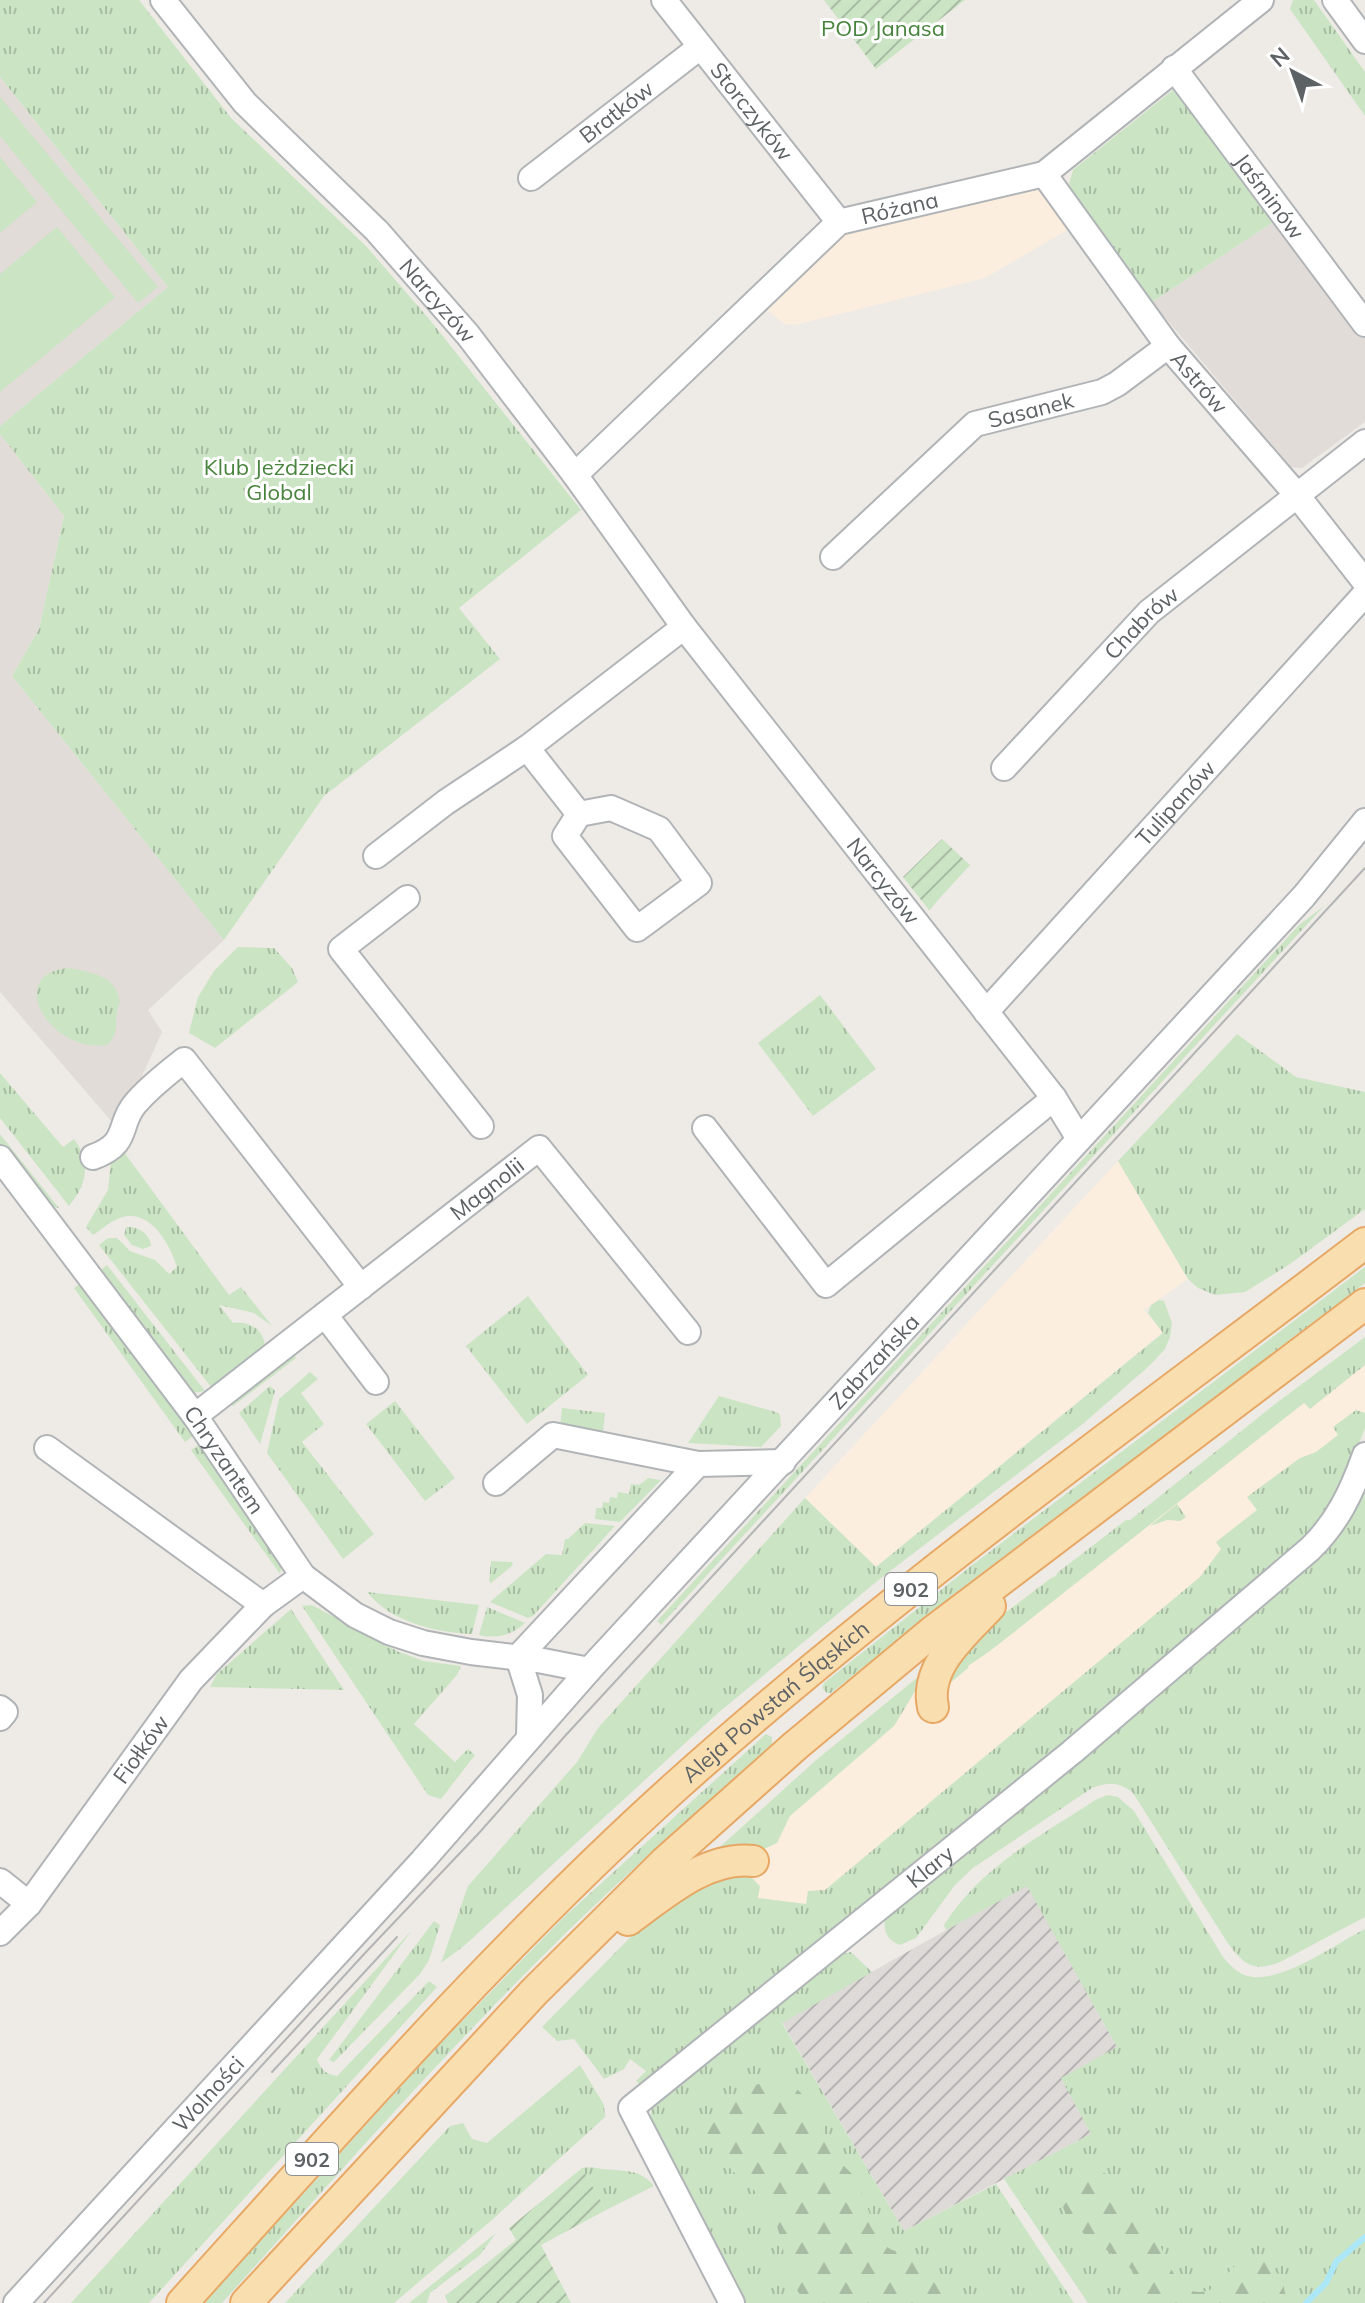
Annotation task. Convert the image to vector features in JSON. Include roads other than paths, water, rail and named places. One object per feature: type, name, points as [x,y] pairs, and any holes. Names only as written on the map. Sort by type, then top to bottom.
[{"type":"main road","name":"Aleja Powstań Śląskich","points":[[182,2303],[444,2016],[513,1944],[673,1789],[856,1633],[1365,1243]]},
{"type":"main road","name":"902","points":[[246,2303],[534,1992],[665,1862],[795,1746],[932,1632],[1365,1304]]},
{"type":"main road","points":[[933,1707],[932,1686],[940,1665],[1039,1550]]},
{"type":"main road","points":[[534,1992],[666,1892],[717,1863],[753,1861]]},
{"type":"street","name":"Narcyzów","points":[[163,0],[245,103],[377,231],[460,318],[684,627],[1054,1098],[1079,1139]]},
{"type":"street","name":"Storczyków","points":[[664,0],[839,222]]},
{"type":"street","name":"Różana","points":[[575,475],[839,222],[1044,174],[1261,0]]},
{"type":"street","points":[[1335,0],[1365,41]]},
{"type":"street","name":"Bratków","points":[[531,178],[700,47]]},
{"type":"street","name":"Jaśminów","points":[[1174,68],[1365,324]]},
{"type":"street","name":"Astrów","points":[[1044,174],[1168,346],[1296,494],[1365,582]]},
{"type":"street","name":"Sasanek","points":[[833,557],[975,424],[1102,392],[1168,346]]},
{"type":"street","points":[[1296,494],[1365,442]]},
{"type":"street","name":"Chabrów","points":[[1004,768],[1149,612],[1296,494]]},
{"type":"street","name":"Tulipanów","points":[[986,1012],[1365,594]]},
{"type":"street","points":[[376,856],[446,802],[527,748],[684,627]]},
{"type":"street","points":[[527,748],[579,814]]},
{"type":"street","points":[[611,808],[659,829],[699,883],[637,929],[565,836],[579,814],[611,808]]},
{"type":"street","name":"Zabrzańska","points":[[401,1883],[589,1670],[1304,896],[1360,829]]},
{"type":"street","points":[[407,898],[341,949],[481,1126]]},
{"type":"street","points":[[93,1157],[108,1151],[123,1133],[133,1106],[184,1060],[361,1287]]},
{"type":"street","points":[[705,1128],[826,1285],[1054,1098]]},
{"type":"street","name":"Magnolii","points":[[195,1416],[539,1148],[688,1332]]},
{"type":"street","name":"Chryzantem","points":[[0,1158],[195,1416],[303,1576],[355,1615],[389,1632],[423,1643],[589,1670]]},
{"type":"street","points":[[325,1315],[376,1382]]},
{"type":"street","points":[[496,1483],[553,1435],[698,1464],[783,1462]]},
{"type":"street","points":[[47,1448],[263,1605]]},
{"type":"street","name":"Klary","points":[[732,2303],[631,2108],[1072,1752],[1310,1549],[1323,1537],[1346,1503],[1365,1455]]},
{"type":"street","points":[[529,1736],[530,1695],[518,1657],[698,1464]]},
{"type":"street","name":"Fiołków","points":[[0,1933],[29,1904],[191,1680],[263,1605],[303,1576]]},
{"type":"street","points":[[0,1708],[5,1712],[0,1718]]},
{"type":"street","points":[[0,1881],[29,1904]]},
{"type":"street","name":"Wolności","points":[[16,2303],[401,1883]]},
{"type":"waterway","points":[[1306,2303],[1326,2283],[1336,2262],[1365,2237]]},
{"type":"tram line","points":[[44,2303],[1365,868]]},
{"type":"tram line","points":[[272,2072],[397,1937]]},
{"type":"park label","name":"POD Janasa","points":[[883,28]]},
{"type":"park label","name":"Klub Jeżdziecki Global","points":[[279,480]]}]
